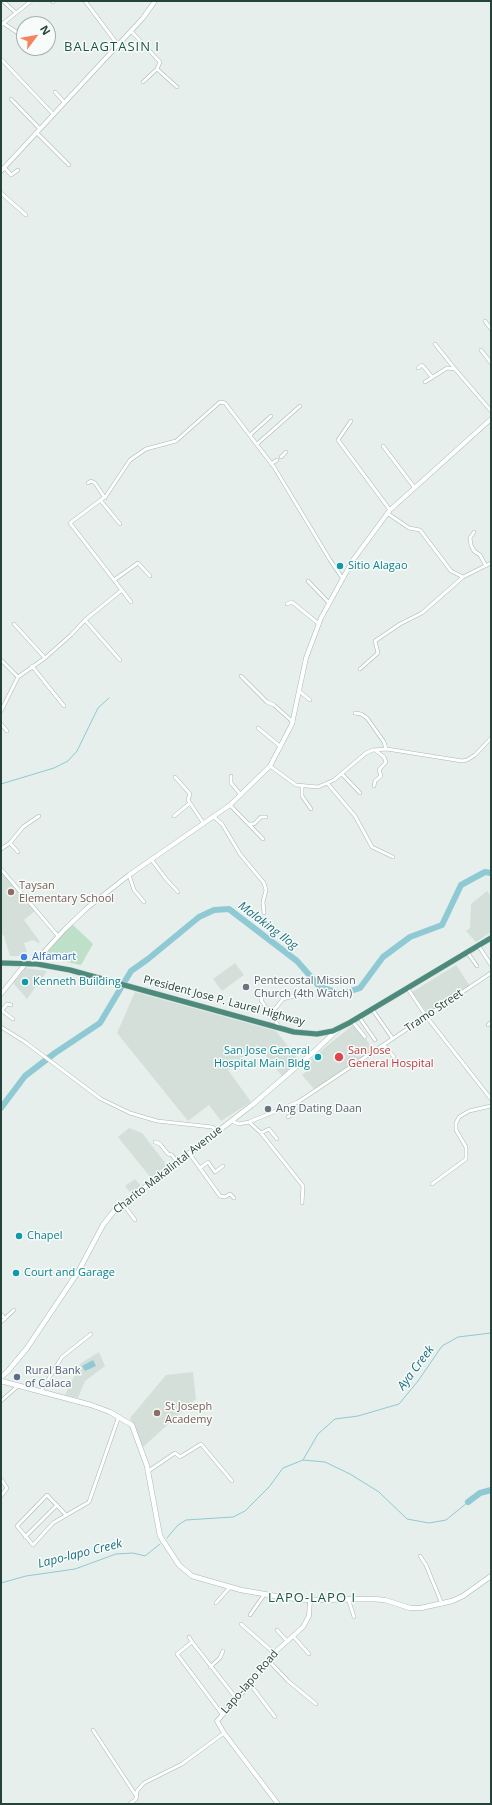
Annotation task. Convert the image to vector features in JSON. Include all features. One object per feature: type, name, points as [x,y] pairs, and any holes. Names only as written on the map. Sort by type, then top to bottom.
[{"type":"highway","name":"President Jose P. Laurel Highway","points":[[1,963],[26,963],[70,970],[280,1028],[302,1033],[317,1034],[338,1028],[352,1021],[408,989],[491,938]]},
{"type":"main road","name":"Charito Makalintal Avenue","points":[[1,1380],[28,1348],[78,1272],[103,1225],[110,1216],[123,1204],[278,1084],[338,1028]]},
{"type":"main road","points":[[1,1380],[18,1386],[91,1405],[119,1416],[134,1428],[147,1472],[160,1536],[183,1570],[188,1574],[264,1595],[310,1600],[348,1598],[385,1600],[410,1608],[442,1604],[462,1596],[491,1576]]},
{"type":"street","points":[[3,1],[16,13]]},
{"type":"street","points":[[16,32],[2,24],[31,1]]},
{"type":"street","points":[[85,1],[118,45]]},
{"type":"street","points":[[18,170],[10,174],[2,169],[149,12],[155,1]]},
{"type":"street","points":[[131,31],[160,62],[157,69],[143,82]]},
{"type":"street","points":[[1,59],[32,94],[53,114]]},
{"type":"street","points":[[157,69],[177,87]]},
{"type":"street","points":[[55,92],[64,102]]},
{"type":"street","points":[[11,99],[39,128]]},
{"type":"street","points":[[36,132],[69,165]]},
{"type":"street","points":[[1,193],[26,215]]},
{"type":"street","points":[[485,321],[491,329]]},
{"type":"street","points":[[435,344],[491,411]]},
{"type":"street","points":[[481,350],[491,362]]},
{"type":"street","points":[[418,368],[422,365],[432,377]]},
{"type":"street","points":[[425,382],[447,368],[455,369]]},
{"type":"street","points":[[131,602],[70,524],[105,498],[130,460],[146,449],[176,441],[220,402],[225,403],[271,464],[343,579]]},
{"type":"street","points":[[257,444],[300,406]]},
{"type":"street","points":[[250,435],[271,416]]},
{"type":"street","points":[[33,964],[58,936],[87,908],[151,859],[230,805],[270,766],[293,722],[306,658],[319,624],[353,560],[388,511],[491,419]]},
{"type":"street","points":[[351,421],[338,440],[388,511],[409,528],[420,530],[451,571],[463,577]]},
{"type":"street","points":[[383,446],[414,487]]},
{"type":"street","points":[[281,457],[286,452]]},
{"type":"street","points":[[271,464],[277,460]]},
{"type":"street","points":[[88,483],[92,481],[95,483],[105,498]]},
{"type":"street","points":[[101,501],[120,524]]},
{"type":"street","points":[[474,532],[469,541],[470,545],[474,551],[480,555],[486,566]]},
{"type":"street","points":[[114,580],[138,563],[150,576]]},
{"type":"street","points":[[360,669],[378,653],[376,642],[400,624],[422,613],[463,577],[476,569],[491,563]]},
{"type":"street","points":[[308,581],[329,603]]},
{"type":"street","points":[[1,711],[18,677],[45,658],[71,635],[85,620],[122,590]]},
{"type":"street","points":[[287,604],[292,602],[319,624]]},
{"type":"street","points":[[85,620],[120,660]]},
{"type":"street","points":[[14,624],[45,658]]},
{"type":"street","points":[[1,660],[18,677]]},
{"type":"street","points":[[32,666],[64,706]]},
{"type":"street","points":[[241,676],[267,702],[274,705],[293,722]]},
{"type":"street","points":[[300,691],[310,700]]},
{"type":"street","points":[[355,713],[362,714],[367,718],[384,742],[386,749]]},
{"type":"street","points":[[1,724],[7,731]]},
{"type":"street","points":[[258,728],[281,746]]},
{"type":"street","points":[[270,766],[291,782],[302,786],[318,786],[328,784],[366,754],[375,750],[386,749],[462,761],[475,755],[491,738]]},
{"type":"street","points":[[374,786],[375,781],[381,776],[379,770],[386,762],[384,757],[375,750]]},
{"type":"street","points":[[342,774],[360,793]]},
{"type":"street","points":[[231,776],[231,783],[241,795]]},
{"type":"street","points":[[175,777],[190,794],[188,799],[204,824]]},
{"type":"street","points":[[328,784],[355,816],[372,847],[393,857]]},
{"type":"street","points":[[302,786],[302,796],[311,809]]},
{"type":"street","points":[[174,816],[190,803]]},
{"type":"street","points":[[230,805],[263,839]]},
{"type":"street","points":[[1,849],[10,842],[23,827],[39,816]]},
{"type":"street","points":[[214,817],[222,824],[240,854],[266,887],[263,902],[264,913]]},
{"type":"street","points":[[249,824],[254,824],[261,817],[266,818]]},
{"type":"street","points":[[20,823],[23,827]]},
{"type":"street","points":[[10,842],[18,852]]},
{"type":"street","points":[[151,859],[166,880],[178,892]]},
{"type":"street","points":[[1,869],[42,915],[58,936]]},
{"type":"street","points":[[129,875],[134,890],[144,902]]},
{"type":"street","points":[[478,945],[491,965]]},
{"type":"street","points":[[467,952],[477,966]]},
{"type":"street","points":[[1,994],[26,963]]},
{"type":"street","name":"Tramo Street","points":[[231,1121],[239,1124],[248,1122],[290,1106],[491,974]]},
{"type":"street","points":[[408,989],[426,1016],[491,1099]]},
{"type":"street","points":[[263,994],[261,1000],[280,1028]]},
{"type":"street","points":[[270,1015],[283,999],[297,995]]},
{"type":"street","points":[[11,1005],[7,1004],[1,1010],[13,1019]]},
{"type":"street","points":[[372,1009],[393,1039]]},
{"type":"street","points":[[359,1017],[375,1040]]},
{"type":"street","points":[[352,1021],[364,1037]]},
{"type":"street","points":[[1,1027],[102,1099],[130,1113],[157,1120],[212,1127],[218,1131]]},
{"type":"street","points":[[384,1045],[394,1058]]},
{"type":"street","points":[[288,1117],[293,1114],[290,1106]]},
{"type":"street","points":[[432,1184],[466,1159],[466,1147],[456,1130],[459,1117],[468,1111],[491,1106]]},
{"type":"street","points":[[248,1122],[261,1133],[303,1186],[302,1203]]},
{"type":"street","points":[[261,1133],[269,1129],[277,1139]]},
{"type":"street","points":[[155,1142],[160,1144],[177,1162]]},
{"type":"street","points":[[189,1153],[220,1196],[223,1197],[230,1194],[234,1198]]},
{"type":"street","points":[[200,1168],[208,1162],[215,1172],[223,1166]]},
{"type":"street","points":[[123,1204],[135,1220]]},
{"type":"street","points":[[1,1322],[14,1310]]},
{"type":"street","points":[[1,1314],[5,1319]]},
{"type":"street","points":[[41,1391],[62,1357],[91,1334]]},
{"type":"street","points":[[1,1401],[18,1386]]},
{"type":"street","points":[[66,1515],[49,1496],[46,1496],[17,1526],[32,1545],[35,1544],[46,1529],[66,1515],[89,1502],[119,1416]]},
{"type":"street","points":[[147,1472],[175,1453],[180,1457],[201,1444],[232,1481]]},
{"type":"street","points":[[1,1479],[7,1488],[1,1496]]},
{"type":"street","points":[[25,1537],[57,1505]]},
{"type":"street","points":[[420,1556],[426,1565],[442,1604]]},
{"type":"street","points":[[216,1604],[231,1587]]},
{"type":"street","points":[[250,1615],[264,1595]]},
{"type":"street","points":[[348,1598],[354,1617]]},
{"type":"street","name":"Lapo-lapo Road","points":[[278,1804],[224,1733],[217,1721],[250,1684],[274,1653],[308,1620],[310,1600]]},
{"type":"street","points":[[241,1624],[274,1653]]},
{"type":"street","points":[[277,1630],[287,1641]]},
{"type":"street","points":[[293,1636],[309,1654]]},
{"type":"street","points":[[189,1637],[210,1667],[236,1698]]},
{"type":"street","points":[[192,1642],[179,1652],[177,1656],[222,1714]]},
{"type":"street","points":[[210,1667],[220,1658],[223,1651]]},
{"type":"street","points":[[268,1660],[288,1681],[316,1704]]},
{"type":"street","points":[[250,1684],[275,1717]]},
{"type":"street","points":[[93,1730],[137,1797]]},
{"type":"street","points":[[130,1804],[137,1797],[138,1791],[144,1784],[182,1764],[224,1733]]},
{"type":"shaded area","points":[[1,871],[36,910],[24,920],[40,942],[38,943],[33,940],[24,943],[27,952],[26,956],[10,956],[4,936],[1,934]]},
{"type":"shaded area","points":[[487,891],[491,896],[491,932],[476,942],[466,931],[470,928],[471,904]]},
{"type":"shaded area","points":[[235,963],[244,975],[222,991],[213,979]]},
{"type":"shaded area","points":[[456,965],[470,986],[428,1014],[412,992]]},
{"type":"shaded area","name":"Kenneth Building","points":[[25,968],[47,971],[27,999],[13,983]]},
{"type":"shaded area","points":[[135,992],[276,1031],[298,1059],[295,1062],[296,1064],[282,1076],[257,1045],[228,1070],[251,1102],[221,1121],[209,1105],[188,1121],[117,1033]]},
{"type":"shaded area","name":"San Jose General Hospital","points":[[354,1024],[374,1050],[315,1090],[302,1075],[309,1069],[305,1064]]},
{"type":"shaded area","points":[[129,1128],[142,1133],[167,1165],[151,1178],[118,1137]]},
{"type":"shaded area","points":[[135,1179],[141,1186],[131,1194],[125,1186]]},
{"type":"shaded area","points":[[99,1352],[105,1366],[85,1381],[78,1398],[65,1395],[81,1363]]},
{"type":"shaded area","name":"St Joseph Academy","points":[[193,1372],[196,1399],[143,1447],[130,1418],[166,1375]]},
{"type":"green space","points":[[72,924],[93,944],[81,965],[43,957]]},
{"type":"water","points":[[93,1360],[96,1366],[85,1371],[82,1366]]},
{"type":"waterway","points":[[1,784],[54,768],[68,761],[77,751],[98,708],[109,698]]},
{"type":"waterway","name":"Malaking Ilog","points":[[1,1108],[25,1076],[55,1053],[100,1023],[131,971],[199,917],[214,910],[229,909],[297,961],[319,986],[341,994],[360,988],[383,957],[410,937],[442,925],[461,885],[485,872],[491,873]]},
{"type":"waterway","name":"Aya Creek","points":[[303,1460],[318,1434],[335,1419],[358,1416],[399,1404],[418,1381],[442,1346],[458,1337],[491,1333]]},
{"type":"waterway","name":"Lapo-lapo Creek","points":[[167,1538],[178,1525],[186,1520],[233,1517],[245,1511],[269,1487],[283,1468],[303,1460],[325,1462],[350,1474],[379,1492],[407,1519],[429,1523],[446,1520],[468,1502]]},
{"type":"waterway","name":"Lapo-lapo Creek","points":[[468,1502],[480,1493],[491,1490]]},
{"type":"waterway","name":"Lapo-lapo Creek","points":[[1,1583],[26,1576],[75,1569],[116,1554],[133,1553],[145,1556],[160,1544]]},
{"type":"place","name":"Sitio Alagao","points":[[340,566]]},
{"type":"place","name":"Taysan Elementary School","points":[[11,892]]},
{"type":"place","name":"Alfamart","points":[[24,957]]},
{"type":"place","name":"Kenneth Building","points":[[25,982]]},
{"type":"place","name":"Pentecostal Mission Church (4th Watch)","points":[[246,987]]},
{"type":"place","name":"San Jose General Hospital Main Bldg","points":[[318,1057]]},
{"type":"place","name":"San Jose General Hospital","points":[[339,1057]]},
{"type":"place","name":"Ang Dating Daan","points":[[268,1109]]},
{"type":"place","name":"Chapel","points":[[19,1236]]},
{"type":"place","name":"Court and Garage","points":[[16,1273]]},
{"type":"place","name":"Rural Bank of Calaca","points":[[17,1377]]},
{"type":"place","name":"St Joseph Academy","points":[[157,1413]]},
{"type":"district","name":"BALAGTASIN I","points":[[112,47]]},
{"type":"district","name":"LAPO-LAPO I","points":[[312,1598]]}]
